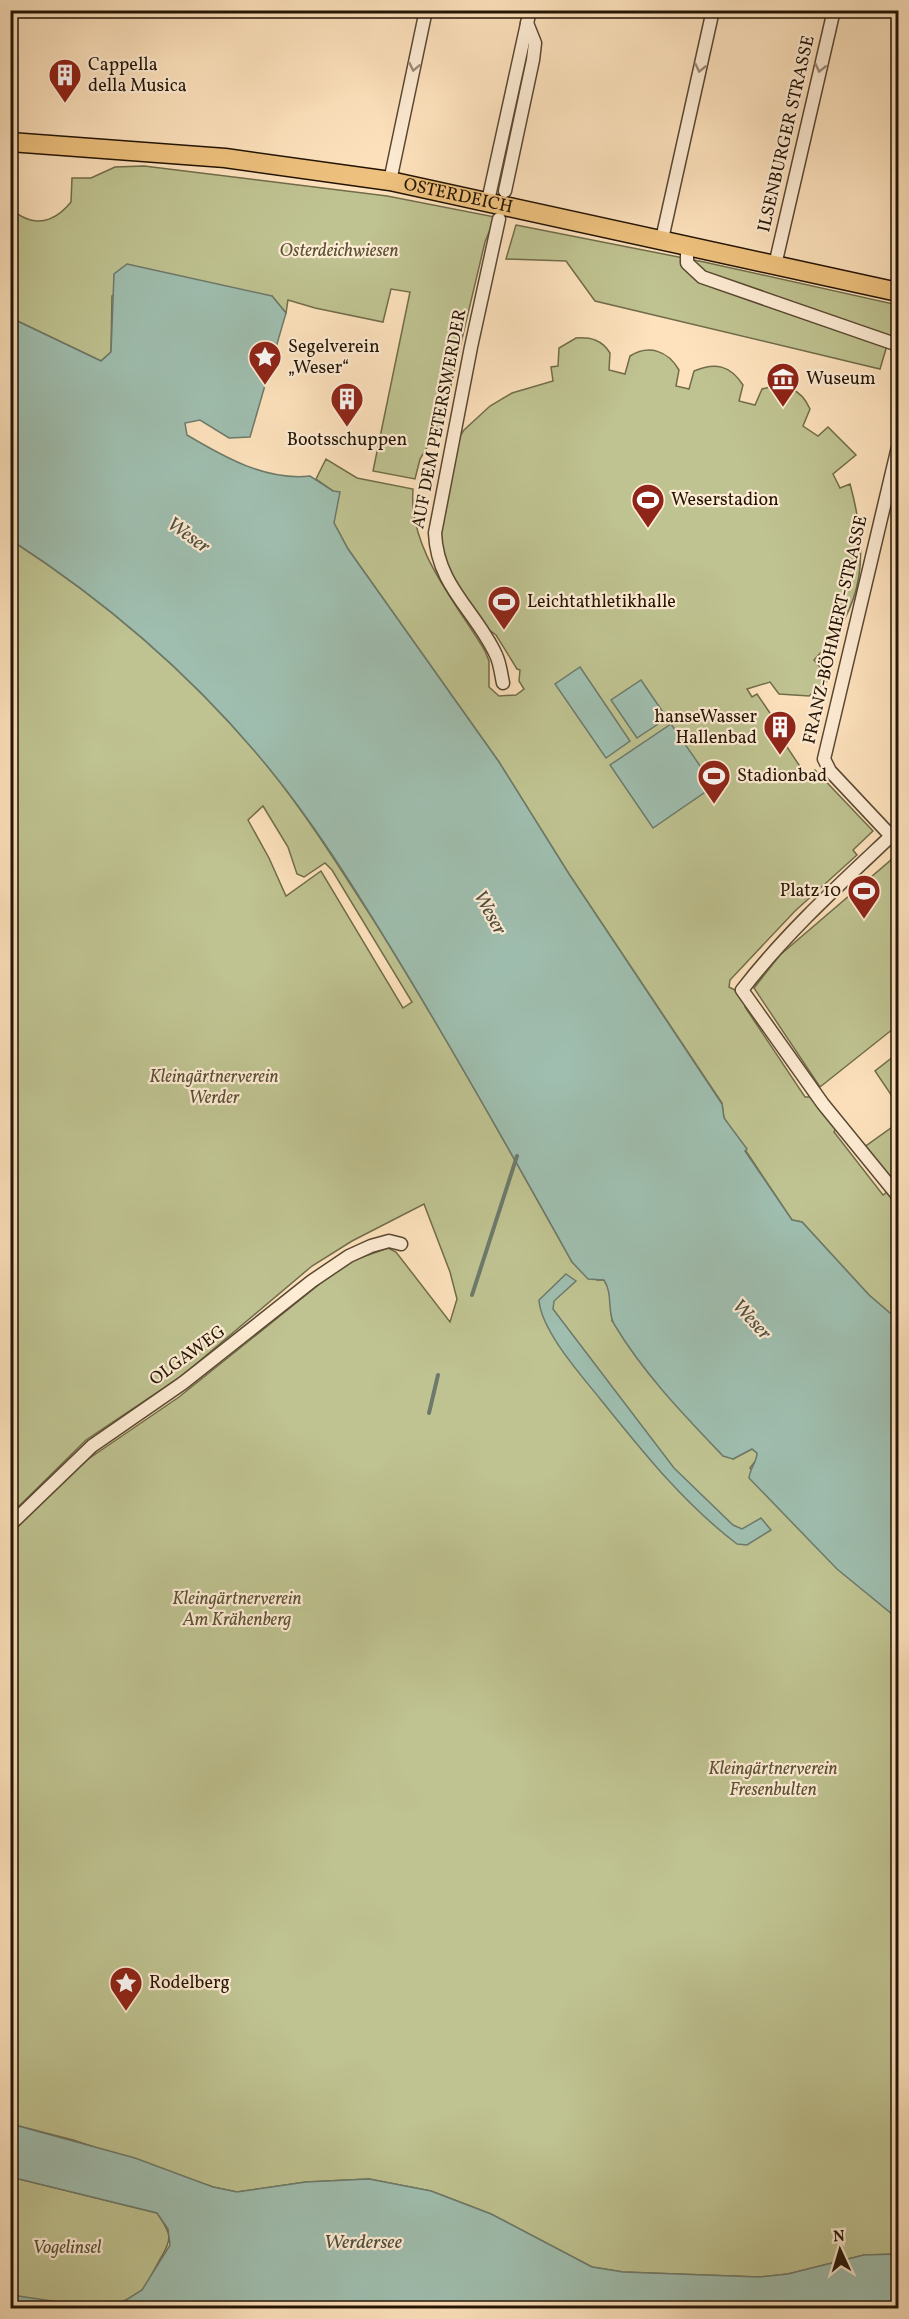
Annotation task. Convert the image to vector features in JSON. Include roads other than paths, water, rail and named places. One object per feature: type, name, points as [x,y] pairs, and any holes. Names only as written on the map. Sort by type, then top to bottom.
[{"type":"main road","name":"OSTERDEICH","points":[[10,142],[225,158],[390,181],[687,244],[898,292]]},
{"type":"street","points":[[390,181],[426,10]]},
{"type":"street","points":[[662,239],[713,10]]},
{"type":"street","name":"ILSENBURGER STRASSE","points":[[775,265],[834,10]]},
{"type":"street","points":[[894,10],[898,11]]},
{"type":"street","points":[[505,191],[533,60],[535,43],[529,17]]},
{"type":"street","points":[[488,201],[529,17]]},
{"type":"street","name":"AUF DEM PETERSWERDER","points":[[499,219],[468,358],[435,532],[436,548],[444,575],[497,656],[503,683]]},
{"type":"street","points":[[687,244],[687,263],[702,277],[898,345]]},
{"type":"street","name":"FRANZ-BÖHMERT-STRASSE","points":[[898,447],[824,759],[831,771],[891,836],[807,916],[765,961],[742,990],[823,1104],[898,1196]]},
{"type":"street","name":"OLGAWEG","points":[[10,1525],[92,1446],[183,1383],[312,1281],[349,1256],[371,1246],[389,1241],[401,1244]]},
{"type":"water","name":"Weser","points":[[127,264],[272,296],[286,313],[250,437],[229,438],[200,420],[185,423],[187,435],[246,466],[277,475],[310,476],[333,491],[340,492],[334,523],[348,549],[499,762],[569,874],[722,1104],[724,1118],[747,1149],[745,1151],[792,1220],[802,1222],[869,1295],[898,1320],[898,1615],[892,1614],[837,1569],[749,1478],[757,1453],[752,1449],[733,1459],[723,1456],[638,1360],[614,1324],[607,1285],[604,1280],[588,1279],[572,1262],[391,948],[348,878],[268,767],[211,703],[148,643],[81,589],[11,540],[11,318],[101,361],[111,352],[114,274]]},
{"type":"water","points":[[580,667],[630,741],[606,758],[555,684]]},
{"type":"water","points":[[641,680],[667,718],[637,738],[611,700]]},
{"type":"water","points":[[671,724],[714,786],[653,828],[610,765]]},
{"type":"water","points":[[566,1274],[576,1281],[554,1301],[553,1309],[674,1468],[733,1525],[742,1529],[761,1518],[771,1530],[747,1545],[737,1544],[681,1494],[632,1439],[564,1353],[554,1339],[541,1312],[539,1300]]},
{"type":"water","name":"Werdersee","points":[[11,2124],[135,2158],[213,2187],[237,2192],[306,2182],[369,2179],[431,2191],[491,2214],[592,2267],[623,2272],[759,2277],[788,2274],[864,2255],[898,2254],[898,2308],[100,2308],[126,2300],[142,2290],[170,2245],[168,2229],[157,2213],[19,2179],[11,2181]]},
{"type":"water","points":[[11,2295],[100,2308],[11,2308]]},
{"type":"waterway","points":[[472,1295],[517,1156]]},
{"type":"waterway","points":[[429,1413],[438,1375]]},
{"type":"place","name":"Cappella della Musica","points":[[65,104]]},
{"type":"place","name":"Segelverein „Weser“","points":[[265,386]]},
{"type":"place","name":"Wuseum","points":[[783,408]]},
{"type":"place","name":"Bootsschuppen","points":[[347,428]]},
{"type":"place","name":"Weserstadion","points":[[648,529]]},
{"type":"place","name":"Leichtathletikhalle","points":[[504,631]]},
{"type":"place","name":"hanseWasser Hallenbad","points":[[780,756]]},
{"type":"place","name":"Stadionbad","points":[[714,805]]},
{"type":"place","name":"Platz 10","points":[[864,920]]},
{"type":"place","name":"Rodelberg","points":[[126,2012]]},
{"type":"park label","name":"Osterdeichwiesen","points":[[339,251]]},
{"type":"park label","name":"Kleingärtnerverein Werder","points":[[214,1087]]},
{"type":"park label","name":"Kleingärtnerverein Am Krähenberg","points":[[237,1609]]},
{"type":"park label","name":"Kleingärtnerverein Fresenbulten","points":[[773,1779]]},
{"type":"park label","name":"Vogelinsel","points":[[67,2248]]}]
